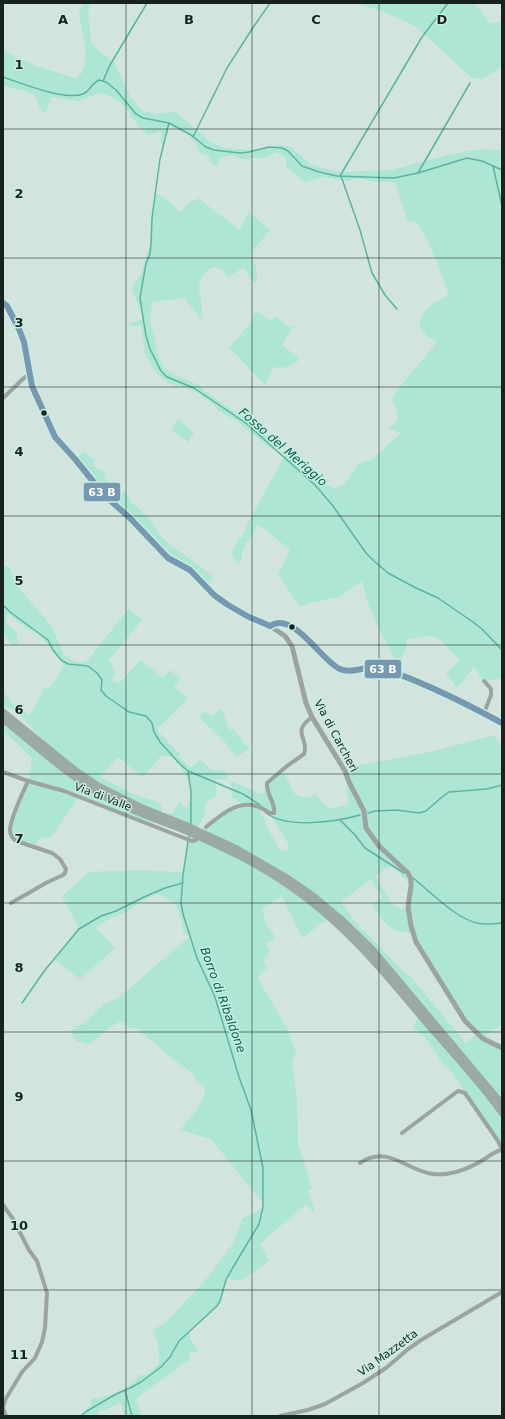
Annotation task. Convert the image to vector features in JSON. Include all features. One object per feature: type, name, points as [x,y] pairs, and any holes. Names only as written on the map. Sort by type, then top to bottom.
[{"type":"highway","points":[[3,712],[76,771],[98,786],[140,807],[191,827],[237,849],[287,878],[313,896],[343,921],[372,949],[502,1104]]},
{"type":"highway","points":[[3,719],[53,761],[100,793],[135,811],[226,849],[287,884],[315,904],[342,927],[366,952],[502,1113]]},
{"type":"street","name":"Via di Carcheri","points":[[3,303],[11,314],[24,342],[34,392],[51,431],[104,495],[130,518],[168,558],[190,570],[214,595],[247,616],[270,626],[284,636],[292,646],[306,703],[312,717],[345,770],[349,782],[364,811],[368,833],[379,846],[408,873],[411,879],[408,907],[410,926],[416,942],[428,964],[468,1026],[482,1038],[502,1048]]},
{"type":"street","points":[[3,398],[25,377],[30,376]]},
{"type":"street","points":[[270,626],[278,623],[287,624],[305,637],[332,665],[338,669],[351,671],[373,667],[386,670],[484,713],[502,723]]},
{"type":"street","points":[[484,681],[491,689],[491,695],[484,713]]},
{"type":"street","points":[[206,827],[227,812],[245,804],[254,805],[269,813],[274,813],[275,808],[269,795],[267,783],[304,754],[305,748],[301,728],[312,717]]},
{"type":"street","name":"Via di Valle","points":[[3,772],[64,791],[191,840]]},
{"type":"street","points":[[11,902],[46,882],[63,875],[66,869],[60,858],[16,841],[11,834],[11,824],[28,781]]},
{"type":"street","points":[[360,1163],[371,1157],[385,1156],[432,1174],[444,1175],[456,1172],[502,1150],[498,1141],[465,1092],[461,1091],[458,1091],[402,1133]]},
{"type":"street","points":[[3,1205],[13,1219],[29,1250],[37,1261],[48,1293],[45,1328],[42,1342],[35,1358],[22,1372],[6,1400],[3,1408],[6,1416]]},
{"type":"street","name":"Via Mazzetta","points":[[280,1416],[308,1410],[324,1404],[362,1383],[386,1368],[421,1340],[502,1292]]},
{"type":"green space","points":[[83,3],[90,3],[88,14],[91,42],[102,54],[114,62],[130,96],[141,110],[154,114],[169,112],[177,113],[212,143],[225,148],[252,150],[280,145],[290,147],[312,165],[338,172],[391,170],[452,154],[482,149],[502,150],[502,678],[484,681],[474,667],[457,688],[446,674],[460,659],[439,639],[432,636],[423,636],[407,640],[407,645],[400,662],[393,656],[377,625],[367,601],[362,581],[339,597],[310,603],[300,607],[278,574],[290,550],[266,530],[257,525],[250,539],[246,543],[242,553],[242,559],[239,564],[231,553],[237,541],[242,537],[249,521],[286,453],[307,467],[320,481],[335,489],[344,484],[359,464],[373,459],[401,433],[389,428],[398,420],[397,409],[391,400],[398,389],[437,342],[427,336],[419,327],[423,315],[433,304],[449,294],[429,243],[416,221],[408,222],[395,182],[375,182],[357,178],[348,181],[323,177],[305,182],[287,167],[285,157],[277,152],[268,157],[261,158],[240,159],[235,155],[226,156],[221,158],[216,166],[213,165],[208,155],[200,153],[192,138],[186,133],[175,128],[168,127],[164,145],[160,142],[162,131],[148,135],[140,128],[121,103],[112,97],[101,93],[78,101],[51,97],[46,112],[41,111],[35,95],[3,85],[3,51],[39,67],[76,78],[81,74],[84,66],[86,50],[79,11]]},
{"type":"green space","points":[[356,3],[474,3],[490,23],[502,22],[502,66],[483,79],[472,78],[415,26],[384,12]]},
{"type":"green space","points":[[154,192],[163,197],[181,212],[191,200],[195,201],[198,198],[240,230],[249,212],[270,230],[251,253],[256,267],[257,280],[254,283],[243,268],[228,277],[220,269],[210,269],[203,276],[199,287],[202,320],[184,298],[152,302],[150,321],[159,359],[164,368],[176,376],[199,385],[206,392],[249,422],[276,444],[272,450],[237,421],[219,411],[214,405],[196,392],[189,388],[170,384],[159,375],[144,352],[141,326],[126,325],[143,319],[132,288],[141,274],[150,245]]},
{"type":"green space","points":[[257,311],[271,321],[275,316],[289,327],[294,326],[282,345],[300,359],[288,367],[274,367],[265,384],[229,348],[252,321],[252,316]]},
{"type":"green space","points":[[178,419],[194,433],[188,442],[171,430]]},
{"type":"green space","points":[[83,452],[95,460],[93,466],[105,473],[104,478],[127,494],[129,500],[148,517],[156,530],[169,544],[213,577],[206,587],[190,570],[168,558],[104,495],[75,459]]},
{"type":"green space","points":[[3,565],[10,567],[14,582],[52,627],[64,655],[73,661],[80,663],[87,661],[129,608],[142,620],[109,660],[115,672],[112,681],[119,683],[141,660],[163,678],[170,670],[181,678],[174,687],[188,698],[157,729],[179,753],[179,757],[191,768],[200,759],[213,771],[224,770],[229,779],[215,779],[217,795],[206,803],[205,816],[197,830],[167,817],[168,813],[173,813],[180,800],[181,805],[186,807],[188,806],[191,798],[188,782],[183,771],[173,757],[161,756],[144,776],[141,776],[118,757],[100,777],[133,794],[158,802],[161,805],[163,816],[98,786],[41,738],[23,718],[11,708],[3,706],[3,691],[12,703],[30,715],[41,695],[42,690],[51,686],[58,677],[64,665],[41,636],[24,626],[8,613],[5,621],[17,634],[18,645],[12,645],[3,634]]},
{"type":"green space","points":[[222,709],[229,731],[232,728],[249,749],[236,757],[224,741],[199,717],[205,711],[211,716]]},
{"type":"green space","points":[[3,719],[53,761],[155,819],[152,825],[79,797],[51,837],[39,838],[35,848],[13,838],[11,824],[28,781],[32,758],[3,730]]},
{"type":"green space","points":[[494,735],[502,746],[502,1024],[482,1038],[502,1048],[502,1104],[356,933],[202,832],[216,819],[244,804],[232,798],[231,781],[261,794],[264,793],[267,783],[280,772],[289,780],[294,793],[303,797],[312,797],[314,793],[331,809],[349,804],[347,786],[350,767],[434,751]],"holes":[[[262,808],[269,813],[289,845],[288,849],[281,851],[265,824],[266,821],[260,813]],[[388,867],[395,868],[411,886],[408,907],[401,909],[392,904],[375,876]],[[371,879],[382,898],[372,904],[384,922],[397,930],[413,933],[472,1030],[476,1034],[466,1043],[410,976],[406,974],[353,919],[341,902]]]},
{"type":"green space","points":[[191,833],[250,862],[330,917],[302,938],[282,896],[262,909],[266,924],[276,938],[266,944],[270,950],[268,955],[263,959],[267,968],[257,977],[288,1030],[296,1053],[292,1061],[297,1102],[298,1144],[312,1188],[308,1191],[314,1209],[313,1212],[306,1204],[260,1244],[269,1261],[242,1280],[233,1280],[228,1277],[217,1306],[190,1330],[190,1338],[199,1352],[190,1352],[189,1361],[180,1365],[139,1396],[136,1400],[141,1416],[125,1416],[120,1403],[106,1410],[100,1410],[96,1416],[79,1416],[91,1405],[91,1400],[93,1397],[99,1399],[120,1391],[131,1384],[140,1375],[146,1375],[155,1369],[159,1363],[157,1346],[159,1345],[153,1330],[166,1322],[208,1277],[234,1242],[242,1219],[265,1206],[211,1139],[180,1130],[200,1105],[204,1094],[205,1088],[195,1079],[191,1072],[136,1028],[130,1028],[121,1021],[89,1044],[76,1041],[70,1031],[84,1023],[104,1004],[117,999],[190,936],[184,934],[180,913],[175,905],[171,901],[157,894],[138,903],[129,911],[110,918],[96,928],[115,948],[80,979],[55,960],[78,927],[62,896],[89,872],[135,870],[182,872]]},
{"type":"green space","points":[[420,1015],[502,1113],[502,1149],[451,1071],[444,1065],[426,1039],[413,1027]]},
{"type":"waterway","points":[[103,81],[110,65],[147,3]]},
{"type":"waterway","points":[[193,137],[227,68],[270,3]]},
{"type":"waterway","points":[[340,176],[422,37],[448,3]]},
{"type":"waterway","points":[[3,77],[31,87],[75,96],[83,94],[99,80],[106,82],[116,90],[136,114],[143,118],[169,123],[191,135],[206,147],[214,150],[240,153],[269,147],[282,148],[288,151],[302,166],[337,176],[394,178],[418,173],[467,158],[482,161],[502,170]]},
{"type":"waterway","points":[[418,173],[470,83]]},
{"type":"waterway","name":"Fosso del Meriggio","points":[[169,123],[160,159],[152,218],[150,254],[146,263],[140,298],[146,336],[150,349],[161,371],[167,377],[194,388],[247,424],[316,486],[333,506],[366,553],[374,561],[388,573],[438,598],[473,622],[482,629],[502,650]]},
{"type":"waterway","points":[[493,166],[502,206]]},
{"type":"waterway","points":[[341,176],[360,230],[372,273],[385,295],[397,309]]},
{"type":"waterway","name":"Borro di Ribaldone","points":[[3,605],[10,612],[48,640],[53,650],[61,660],[68,664],[88,666],[97,673],[102,680],[101,690],[106,696],[129,712],[146,716],[152,723],[154,732],[160,742],[188,771],[243,794],[260,805]]},
{"type":"waterway","name":"Borro di Ribaldone","points":[[188,771],[191,792],[191,825]]},
{"type":"waterway","points":[[368,813],[375,811],[396,810],[419,813],[426,811],[449,792],[487,789],[502,785]]},
{"type":"waterway","points":[[266,813],[275,818],[299,823],[325,822],[360,815]]},
{"type":"waterway","points":[[340,820],[365,848],[404,873]]},
{"type":"waterway","name":"Borro di Ribaldone","points":[[81,1416],[116,1394],[141,1382],[161,1367],[170,1357],[179,1341],[217,1306],[226,1280],[259,1224],[263,1207],[263,1168],[251,1110],[239,1077],[215,997],[197,958],[183,914],[181,903],[183,875],[189,835]]},
{"type":"waterway","points":[[413,878],[460,916],[477,923],[502,923]]},
{"type":"waterway","points":[[22,1003],[45,970],[79,929],[101,916],[116,911],[165,888],[183,883]]},
{"type":"waterway","points":[[125,1390],[132,1416]]},
{"type":"transit line","points":[[3,303],[7,306],[19,329],[24,342],[32,386],[55,437],[104,495],[130,518],[168,558],[190,570],[214,595],[228,605],[247,616],[270,626]]},
{"type":"transit line","points":[[270,626],[279,623],[287,624],[294,628],[338,668],[348,671],[375,667],[395,673],[442,692],[502,723]]}]
